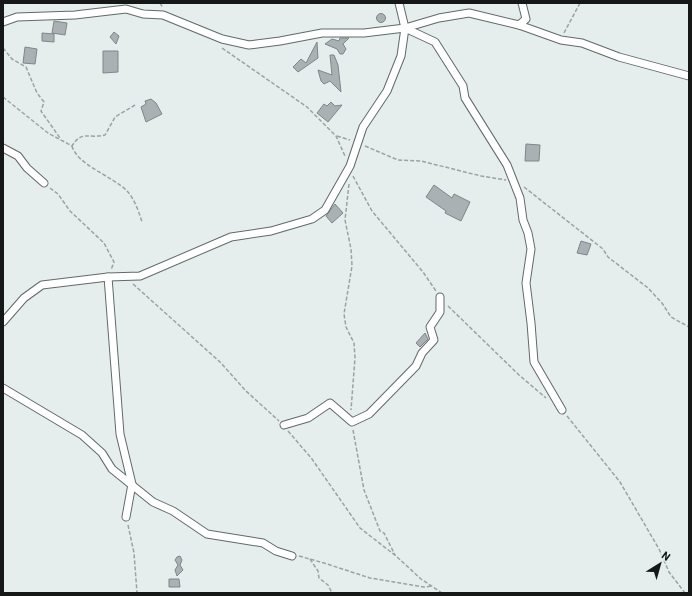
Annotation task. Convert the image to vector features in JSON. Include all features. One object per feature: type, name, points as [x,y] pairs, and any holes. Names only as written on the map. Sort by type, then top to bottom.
[{"type":"street","points":[[3,322],[24,298],[42,285],[108,277],[140,276],[231,237],[271,231],[312,219],[325,210],[350,166],[363,127],[387,91],[398,63],[405,28],[399,3]]},
{"type":"street","points":[[519,25],[526,19],[522,3]]},
{"type":"street","points":[[3,22],[16,17],[75,15],[126,9],[143,14],[163,15],[222,39],[249,44],[280,41],[322,33],[364,32],[405,28],[439,18],[469,14],[519,25],[561,40],[582,43],[619,57],[689,76]]},
{"type":"street","points":[[405,28],[435,42],[464,86],[465,98],[507,165],[514,182],[520,198],[523,220],[528,233],[531,249],[526,283],[534,362],[562,410]]},
{"type":"street","points":[[3,148],[18,156],[27,168],[44,183]]},
{"type":"street","points":[[108,277],[120,434],[132,484],[126,517]]},
{"type":"street","points":[[284,425],[308,418],[330,403],[352,422],[369,414],[416,366],[422,353],[434,340],[430,327],[440,312],[440,298]]},
{"type":"street","points":[[3,388],[82,436],[102,453],[112,469],[153,502],[173,511],[207,534],[263,543],[276,551],[292,556]]},
{"type":"path","points":[[561,40],[580,3]]},
{"type":"path","points":[[221,47],[263,78],[307,107],[336,136],[350,166],[354,180],[372,211],[423,272],[440,298],[456,315],[549,402]]},
{"type":"path","points":[[3,48],[12,59],[26,67],[37,93],[44,102],[41,111],[61,139]]},
{"type":"path","points":[[3,97],[48,133],[72,146]]},
{"type":"path","points":[[135,105],[115,117],[105,134],[97,136],[81,136],[77,138],[72,146],[73,152],[128,192],[142,222]]},
{"type":"path","points":[[349,182],[345,220],[351,249],[352,266],[344,314],[346,327],[354,343],[355,358],[350,406],[352,422],[364,490],[380,531],[384,533],[396,556]]},
{"type":"path","points":[[44,183],[58,194],[70,212],[104,243],[114,262],[108,277]]},
{"type":"path","points":[[129,281],[220,362],[246,391],[284,425],[312,459],[360,528],[396,556],[421,579],[442,593]]},
{"type":"path","points":[[562,410],[620,482],[659,549],[669,572],[685,593]]},
{"type":"path","points":[[126,517],[134,553],[137,593]]},
{"type":"path","points":[[292,556],[310,559],[370,578],[424,587],[432,586]]},
{"type":"path","points":[[310,559],[318,571],[319,578],[328,585],[332,593]]},
{"type":"building","points":[[379,14],[383,14],[385,18],[383,22],[379,22],[377,20],[377,16]]},
{"type":"building","points":[[54,21],[67,23],[65,35],[52,33]]},
{"type":"building","points":[[114,32],[119,36],[116,44],[110,37]]},
{"type":"building","points":[[42,33],[54,34],[54,42],[42,41]]},
{"type":"building","points":[[340,38],[349,38],[343,44],[346,49],[343,54],[340,54],[337,49],[325,44],[332,39],[339,41]]},
{"type":"building","points":[[317,42],[318,58],[298,72],[293,67],[301,59],[306,63]]},
{"type":"building","points":[[25,47],[37,49],[35,64],[23,63]]},
{"type":"building","points":[[103,51],[118,51],[118,72],[103,73]]},
{"type":"building","points":[[330,55],[334,55],[338,65],[341,92],[330,81],[324,84],[321,81],[318,70],[332,75]]},
{"type":"building","points":[[151,99],[156,103],[162,114],[146,122],[141,107],[146,104],[145,101]]},
{"type":"building","points":[[331,102],[335,106],[342,105],[328,122],[317,113],[324,104],[327,106]]},
{"type":"building","points":[[526,144],[540,145],[539,161],[525,161]]},
{"type":"building","points":[[434,185],[452,198],[454,194],[470,202],[461,221],[445,213],[446,211],[426,197]]},
{"type":"building","points":[[335,204],[343,213],[332,223],[326,216]]},
{"type":"building","points":[[581,241],[591,244],[587,255],[577,253]]},
{"type":"building","points":[[425,333],[428,339],[420,347],[416,343]]},
{"type":"building","points":[[180,556],[182,560],[180,565],[183,570],[177,576],[175,570],[178,565],[175,560]]},
{"type":"building","points":[[169,579],[179,579],[180,587],[169,587]]}]
